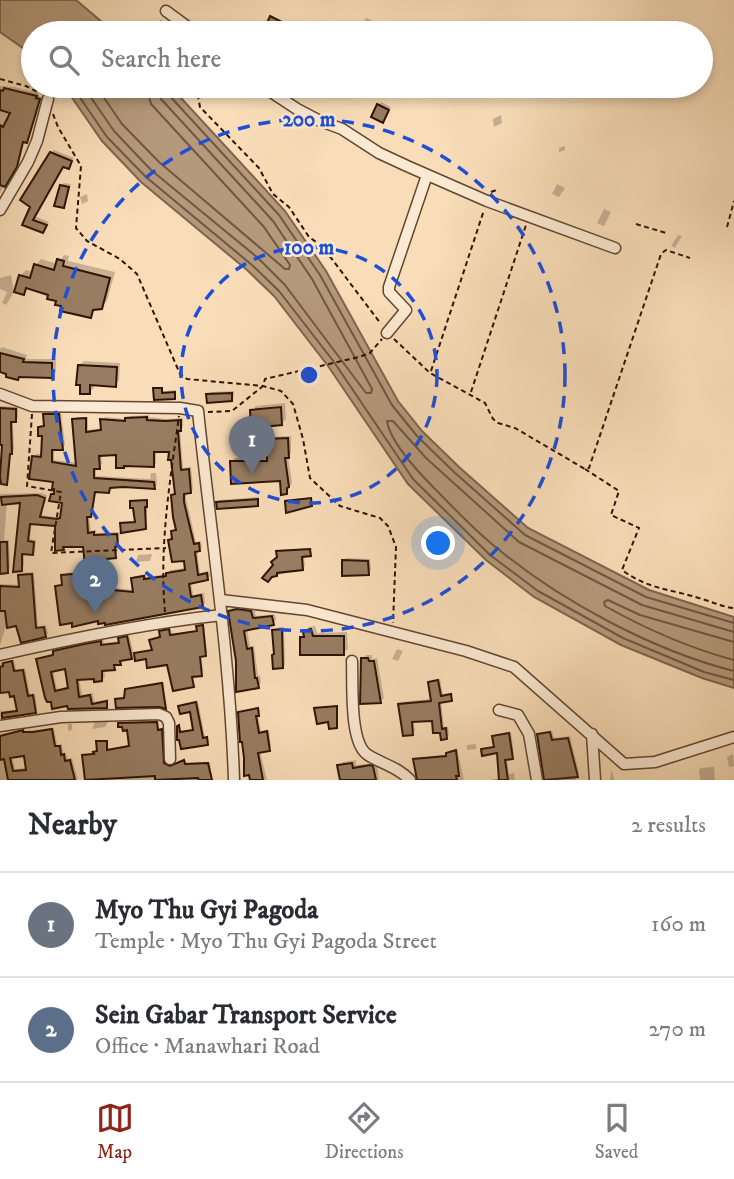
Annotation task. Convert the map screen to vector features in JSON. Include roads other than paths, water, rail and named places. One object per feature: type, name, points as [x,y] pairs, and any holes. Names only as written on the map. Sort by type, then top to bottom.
[{"type":"street","points":[[166,11],[180,21]]},
{"type":"street","points":[[282,98],[318,120],[342,129],[379,153],[427,175],[487,201],[615,248]]},
{"type":"street","points":[[0,209],[28,162],[37,141],[48,99]]},
{"type":"street","points":[[387,333],[406,310],[389,292],[389,286],[427,175]]},
{"type":"street","points":[[0,394],[32,406],[180,408],[198,411],[232,710],[234,780]]},
{"type":"street","points":[[221,600],[307,610],[466,651],[514,667],[624,764],[654,762],[734,737]]},
{"type":"street","points":[[0,655],[86,635],[166,621],[222,615]]},
{"type":"street","points":[[352,661],[357,742],[367,755],[396,768],[410,780]]},
{"type":"street","points":[[499,710],[518,715],[530,734],[537,780]]},
{"type":"street","points":[[0,726],[61,717],[159,714],[166,717],[169,723],[170,758]]},
{"type":"street","points":[[592,734],[595,780]]},
{"type":"water","points":[[0,0],[76,0],[101,21],[21,21],[21,47],[0,32]]},
{"type":"water","points":[[72,98],[181,98],[285,211],[326,271],[398,401],[422,431],[528,528],[649,590],[734,617],[734,688],[621,645],[534,597],[486,560],[408,484],[328,366],[274,296],[247,270],[141,182],[102,141]]},
{"type":"place","name":"Myo Thu Gyi Pagoda","points":[[252,474]]},
{"type":"place","name":"Sein Gabar Transport Service","points":[[95,614]]}]
